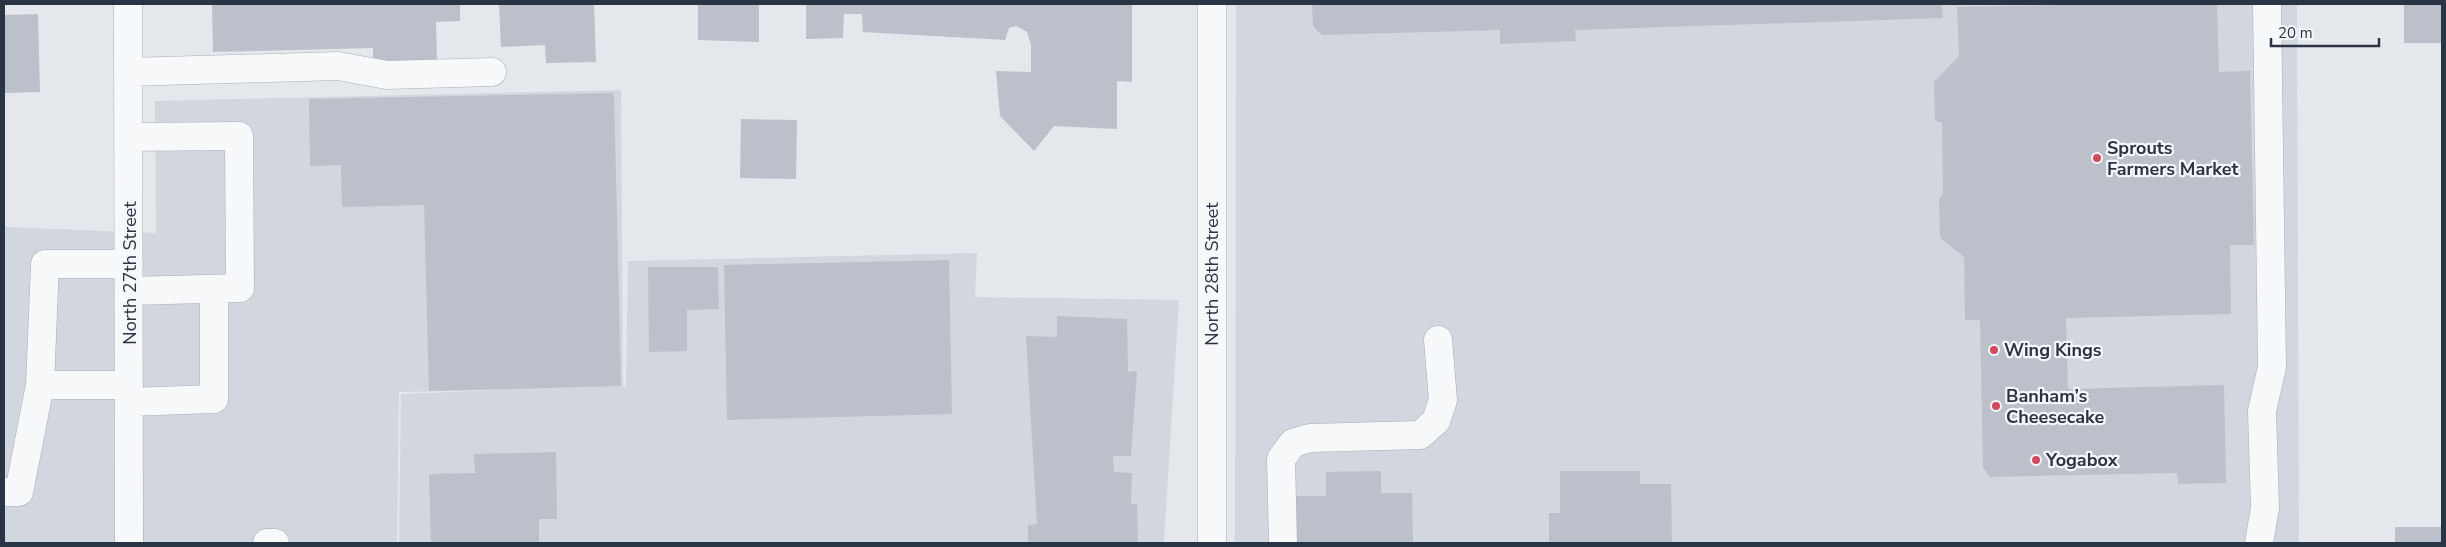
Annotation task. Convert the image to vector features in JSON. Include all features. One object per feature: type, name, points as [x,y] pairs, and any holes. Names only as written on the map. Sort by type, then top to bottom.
[{"type":"street","name":"North 27th Street","points":[[128,4],[129,543]]},
{"type":"street","name":"North 28th Street","points":[[1212,4],[1212,543]]},
{"type":"street","points":[[2259,543],[2265,508],[2262,411],[2272,367],[2267,4]]},
{"type":"street","points":[[128,72],[338,66],[387,75],[492,72]]},
{"type":"street","points":[[129,138],[239,136],[240,288],[130,291]]},
{"type":"street","points":[[4,492],[19,492],[40,385],[45,264],[129,264]]},
{"type":"street","points":[[40,385],[129,394],[214,399],[214,289]]},
{"type":"street","points":[[1283,543],[1281,459],[1293,443],[1310,438],[1420,435],[1436,421],[1444,400],[1438,340]]},
{"type":"street","points":[[267,543],[275,543]]},
{"type":"shaded area","points":[[1236,4],[2297,4],[2299,543],[1235,543]]},
{"type":"shaded area","points":[[621,90],[623,387],[626,387],[628,261],[977,253],[975,297],[1179,300],[1164,543],[399,543],[401,394],[496,390],[399,392],[397,543],[4,543],[4,227],[156,233],[155,101]]},
{"type":"building","points":[[212,4],[460,4],[460,21],[436,22],[437,62],[373,63],[373,48],[213,52]]},
{"type":"building","points":[[499,4],[594,4],[596,62],[546,63],[545,45],[501,47]]},
{"type":"building","points":[[698,4],[759,4],[759,42],[698,40]]},
{"type":"building","points":[[806,4],[1132,4],[1132,82],[1117,81],[1117,129],[1054,126],[1034,151],[1000,116],[996,71],[1031,72],[1031,45],[1027,32],[1016,26],[1009,28],[1005,40],[863,32],[862,14],[844,14],[843,38],[806,39]]},
{"type":"building","points":[[1312,4],[1942,4],[1943,18],[1575,30],[1576,41],[1500,44],[1500,30],[1322,35],[1313,26]]},
{"type":"building","name":"Sprouts Farmers Market","points":[[2217,4],[2219,72],[2250,71],[2254,245],[2230,245],[2231,314],[2066,318],[2068,389],[2224,385],[2226,483],[2178,484],[2177,473],[1990,477],[1983,468],[1980,320],[1965,320],[1964,257],[1940,238],[1939,199],[1943,194],[1942,123],[1935,120],[1934,82],[1959,56],[1957,7]]},
{"type":"building","points":[[2404,4],[2442,4],[2442,43],[2404,43]]},
{"type":"building","points":[[38,14],[40,92],[4,93],[4,15]]},
{"type":"building","points":[[614,93],[621,386],[429,391],[424,205],[342,207],[341,165],[310,166],[309,99]]},
{"type":"building","points":[[741,119],[797,120],[796,179],[740,178]]},
{"type":"building","points":[[949,260],[952,414],[727,420],[724,265]]},
{"type":"building","points":[[648,267],[718,267],[719,309],[687,310],[687,351],[649,352]]},
{"type":"building","points":[[1057,316],[1127,319],[1128,372],[1137,371],[1131,456],[1113,456],[1114,472],[1132,473],[1131,504],[1137,504],[1138,543],[1028,543],[1028,525],[1037,524],[1026,336],[1057,337]]},
{"type":"building","points":[[556,452],[557,519],[539,519],[539,543],[431,543],[429,474],[475,473],[474,454]]},
{"type":"building","points":[[1381,471],[1381,493],[1412,493],[1413,543],[1296,543],[1296,496],[1326,496],[1326,472]]},
{"type":"building","points":[[1560,471],[1640,471],[1640,484],[1671,484],[1672,543],[1549,543],[1549,513],[1560,513]]},
{"type":"building","points":[[2395,527],[2442,527],[2442,543],[2395,543]]},
{"type":"place","name":"Sprouts Farmers Market","points":[[2097,158]]},
{"type":"place","name":"Wing Kings","points":[[1994,350]]},
{"type":"place","name":"Banham’s Cheesecake","points":[[1996,406]]},
{"type":"place","name":"Yogabox","points":[[2036,460]]}]
